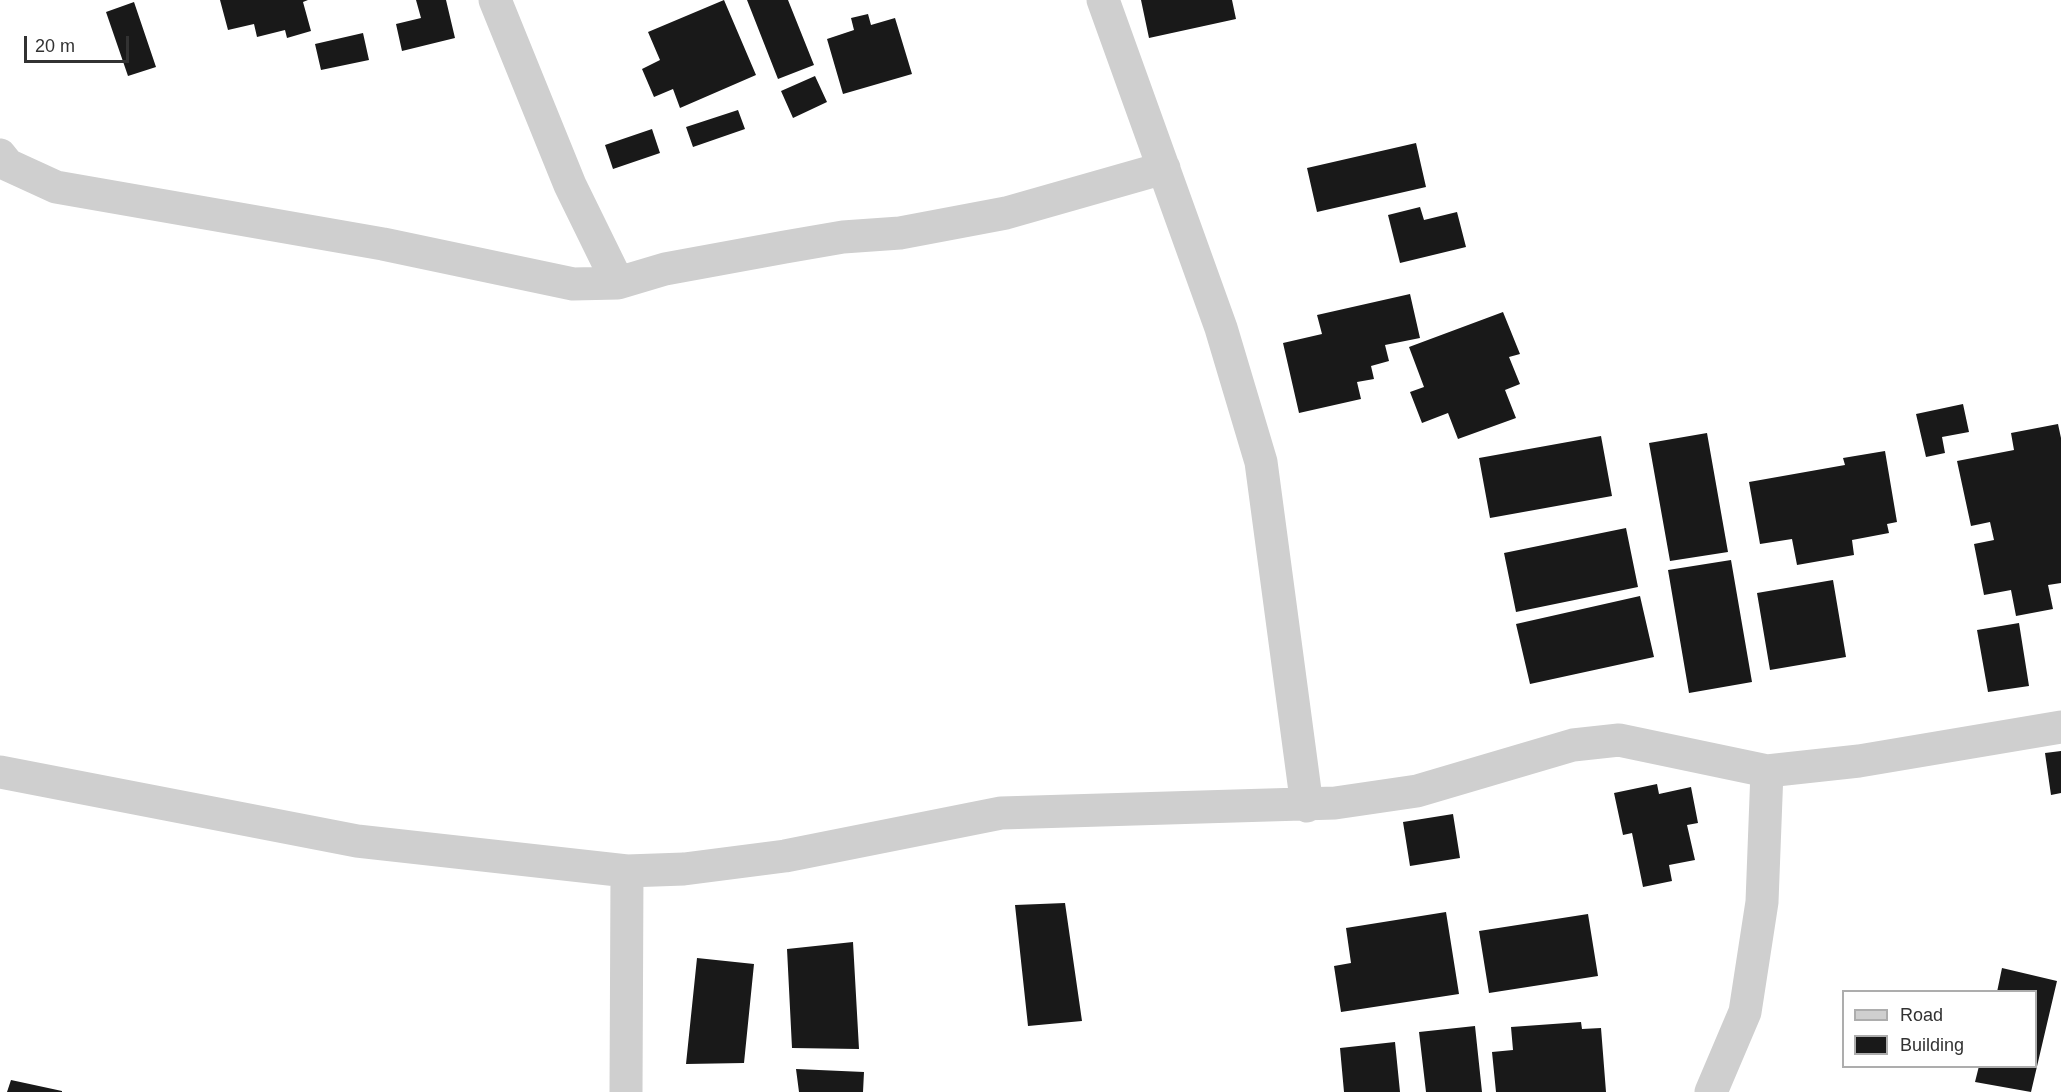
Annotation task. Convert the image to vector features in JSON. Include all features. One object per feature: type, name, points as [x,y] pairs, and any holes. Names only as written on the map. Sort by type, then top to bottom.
[{"type":"street","points":[[495,0],[570,185],[618,283]]},
{"type":"street","points":[[1103,0],[1221,328],[1261,462],[1307,806]]},
{"type":"street","points":[[0,155],[8,165],[56,187],[383,244],[573,284],[618,283],[665,269],[785,247],[843,237],[900,233],[1006,213],[1164,168]]},
{"type":"street","points":[[0,772],[357,841],[627,871],[684,869],[785,856],[1001,813],[1307,806],[1418,791],[1573,745],[1619,740],[1767,771],[1858,761],[2061,727]]},
{"type":"street","points":[[1711,1092],[1745,1012],[1762,902],[1767,771]]},
{"type":"street","points":[[626,1092],[627,871]]},
{"type":"building","points":[[220,0],[308,0],[303,2],[311,31],[287,38],[285,30],[257,37],[254,24],[228,30]]},
{"type":"building","points":[[416,0],[446,0],[455,38],[402,51],[396,24],[421,18]]},
{"type":"building","points":[[724,0],[756,75],[680,108],[673,89],[654,97],[642,69],[660,60],[648,32]]},
{"type":"building","points":[[747,0],[788,0],[814,65],[778,79]]},
{"type":"building","points":[[1141,0],[1232,0],[1236,19],[1149,38]]},
{"type":"building","points":[[134,2],[156,67],[128,76],[106,12]]},
{"type":"building","points":[[868,14],[871,25],[895,18],[912,74],[843,94],[827,39],[854,30],[851,18]]},
{"type":"building","points":[[363,33],[369,60],[321,70],[315,44]]},
{"type":"building","points":[[815,76],[827,102],[793,118],[781,91]]},
{"type":"building","points":[[738,110],[745,129],[693,147],[686,127]]},
{"type":"building","points":[[652,129],[660,153],[613,169],[605,145]]},
{"type":"building","points":[[1416,143],[1426,187],[1317,212],[1307,168]]},
{"type":"building","points":[[1420,207],[1424,220],[1457,212],[1466,247],[1400,263],[1388,215]]},
{"type":"building","points":[[1410,294],[1420,338],[1385,345],[1389,361],[1371,366],[1374,379],[1357,382],[1361,399],[1299,413],[1283,343],[1322,334],[1317,315]]},
{"type":"building","points":[[1503,312],[1520,354],[1509,357],[1520,384],[1505,390],[1516,418],[1458,439],[1448,413],[1422,423],[1410,392],[1424,387],[1409,347]]},
{"type":"building","points":[[1963,404],[1969,432],[1942,437],[1945,453],[1926,457],[1916,414]]},
{"type":"building","points":[[2058,424],[2061,438],[2061,583],[2048,585],[2053,609],[2016,616],[2011,590],[1984,595],[1974,544],[1994,540],[1990,522],[1971,526],[1957,461],[2014,450],[2011,433]]},
{"type":"building","points":[[1707,433],[1728,552],[1670,561],[1649,443]]},
{"type":"building","points":[[1601,436],[1612,496],[1490,518],[1479,458]]},
{"type":"building","points":[[1885,451],[1897,522],[1887,524],[1889,533],[1852,540],[1854,555],[1797,565],[1792,539],[1760,544],[1749,482],[1845,465],[1843,458]]},
{"type":"building","points":[[1626,528],[1638,587],[1516,612],[1504,553]]},
{"type":"building","points":[[1731,560],[1752,682],[1689,693],[1668,570]]},
{"type":"building","points":[[1833,580],[1846,657],[1770,670],[1757,593]]},
{"type":"building","points":[[1640,596],[1654,657],[1530,684],[1516,624]]},
{"type":"building","points":[[2019,623],[2029,686],[1988,692],[1977,630]]},
{"type":"building","points":[[2061,751],[2061,793],[2051,795],[2045,753]]},
{"type":"building","points":[[1657,784],[1659,794],[1691,787],[1698,823],[1687,825],[1695,860],[1669,865],[1672,881],[1643,887],[1632,833],[1623,835],[1614,793]]},
{"type":"building","points":[[1453,814],[1460,858],[1410,866],[1403,822]]},
{"type":"building","points":[[1065,903],[1082,1021],[1028,1026],[1015,905]]},
{"type":"building","points":[[1446,912],[1459,994],[1341,1012],[1334,966],[1351,963],[1346,928]]},
{"type":"building","points":[[1588,914],[1598,976],[1489,993],[1479,931]]},
{"type":"building","points":[[853,942],[859,1049],[792,1048],[787,949]]},
{"type":"building","points":[[697,958],[754,964],[744,1063],[686,1064]]},
{"type":"building","points":[[2002,968],[2057,981],[2037,1066],[2037,990],[1997,990]]},
{"type":"building","points":[[1581,1022],[1582,1029],[1601,1028],[1606,1092],[1496,1092],[1492,1052],[1513,1050],[1511,1027]]},
{"type":"building","points":[[1475,1026],[1482,1092],[1426,1092],[1419,1032]]},
{"type":"building","points":[[1395,1042],[1400,1092],[1344,1092],[1340,1048]]},
{"type":"building","points":[[1978,1068],[2037,1068],[2031,1092],[1975,1082]]},
{"type":"building","points":[[796,1069],[864,1072],[863,1092],[799,1092]]},
{"type":"building","points":[[11,1080],[62,1091],[62,1092],[7,1092]]}]
